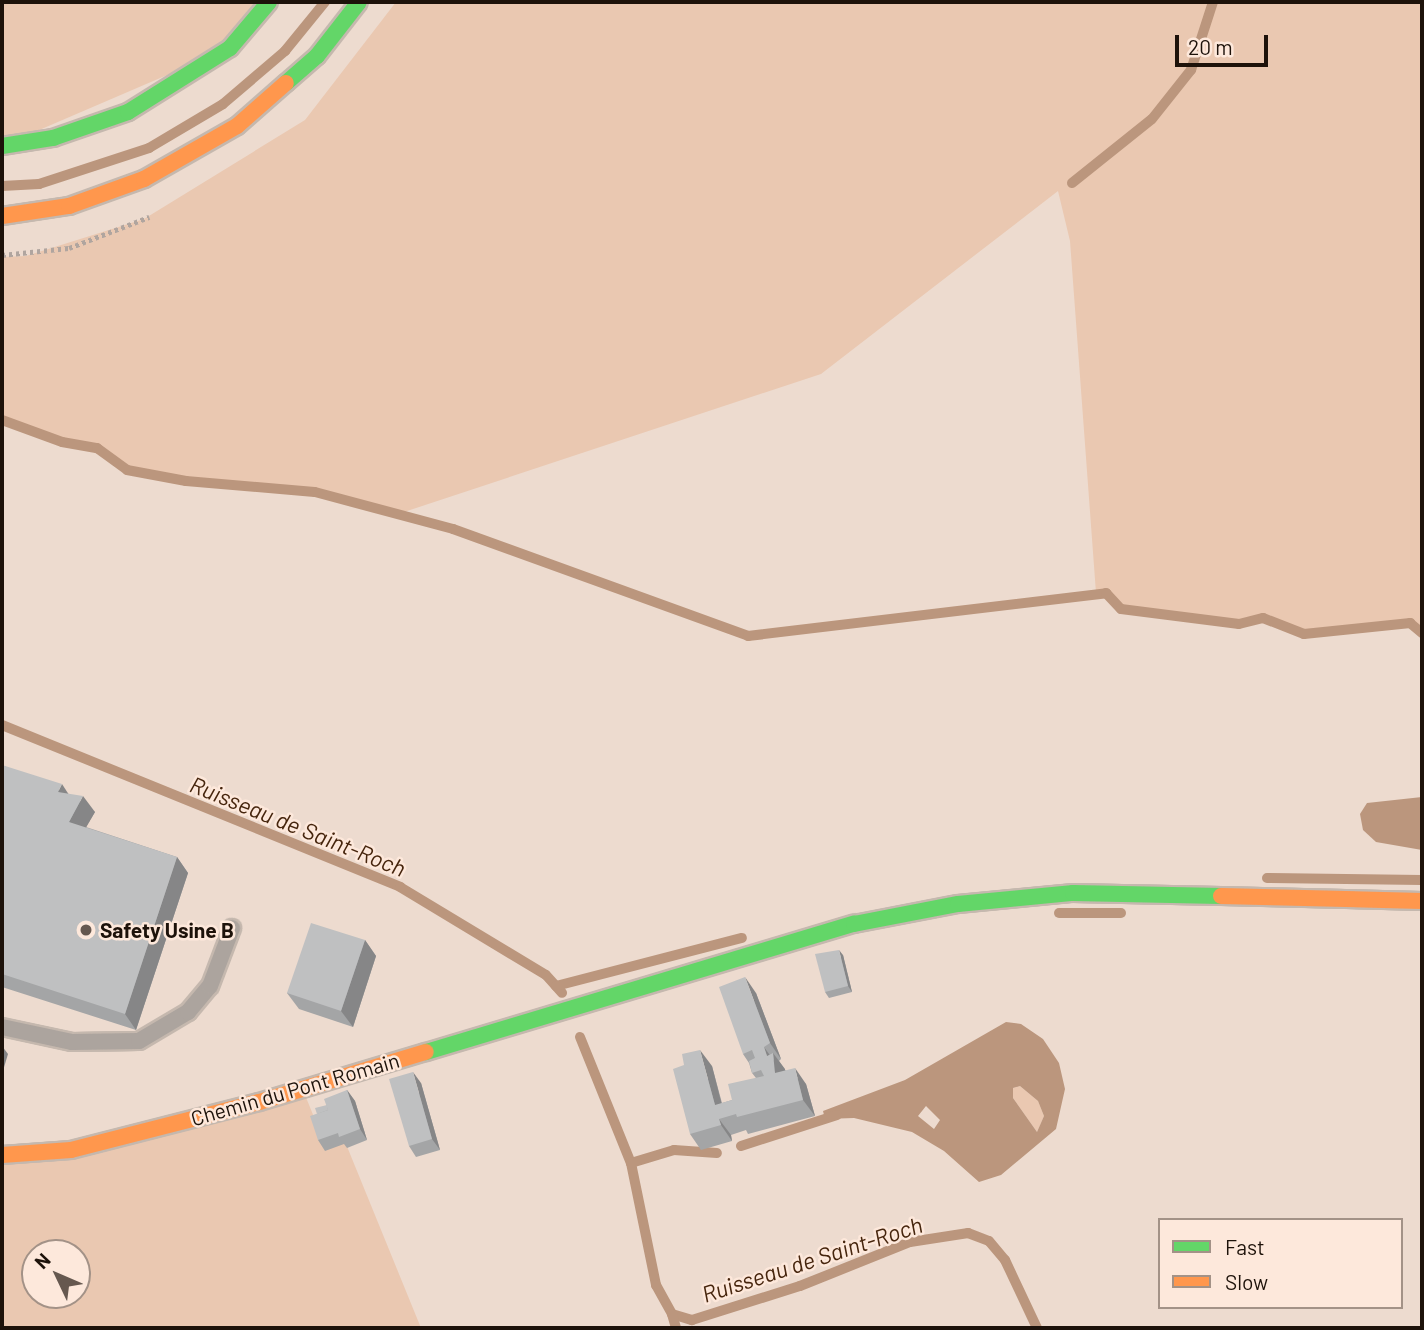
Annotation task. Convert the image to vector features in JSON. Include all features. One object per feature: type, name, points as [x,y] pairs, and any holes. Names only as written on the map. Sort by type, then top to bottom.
[{"type":"street","points":[[2,146],[53,138],[128,112],[230,48],[269,2]]},
{"type":"street","points":[[2,216],[69,206],[144,179],[237,126],[317,56],[359,2]]},
{"type":"street","name":"Chemin du Pont Romain","points":[[2,1155],[71,1150],[259,1102],[584,1002],[854,924],[958,904],[1073,893],[1422,901]]},
{"type":"lane","points":[[2,1027],[72,1042],[138,1041],[188,1012],[210,986],[232,929]]},
{"type":"shaded area","points":[[2,2],[269,2],[230,48],[2,146]]},
{"type":"shaded area","points":[[396,2],[1422,2],[1422,633],[1410,623],[1304,634],[1263,618],[1239,624],[1121,609],[1106,593],[1096,593],[1070,241],[1058,191],[821,374],[398,514],[315,492],[186,481],[127,470],[97,448],[62,442],[2,420],[2,257],[26,256],[144,219],[305,120]]},
{"type":"shaded area","points":[[1422,797],[1422,850],[1376,842],[1363,830],[1360,814],[1367,803]]},
{"type":"shaded area","points":[[1006,1022],[1021,1024],[1043,1039],[1059,1063],[1065,1089],[1056,1129],[1001,1175],[979,1182],[944,1151],[912,1132],[854,1118],[825,1119],[823,1111],[905,1080]],"holes":[[[1020,1086],[1038,1101],[1044,1116],[1037,1132],[1013,1098],[1013,1088]],[[926,1106],[940,1120],[934,1129],[918,1116]]]},
{"type":"shaded area","points":[[1020,1086],[1038,1101],[1044,1116],[1037,1132],[1013,1098],[1013,1088]]},
{"type":"shaded area","points":[[303,1090],[318,1127],[346,1144],[421,1328],[2,1328],[2,1155]]},
{"type":"building","name":"Safety Usine B","points":[[2,765],[62,784],[58,792],[83,796],[69,822],[177,857],[125,1014],[2,974]]},
{"type":"building","points":[[311,923],[365,940],[341,1011],[287,993]]},
{"type":"building","points":[[839,950],[848,986],[825,992],[815,954]]},
{"type":"building","points":[[745,977],[770,1043],[764,1047],[767,1056],[773,1053],[775,1073],[795,1068],[803,1100],[719,1119],[721,1125],[690,1134],[673,1069],[684,1065],[682,1054],[700,1050],[715,1105],[732,1100],[728,1084],[764,1076],[761,1070],[752,1073],[749,1061],[755,1058],[752,1050],[743,1054],[719,987]]},
{"type":"building","points":[[413,1072],[432,1139],[409,1146],[389,1079]]},
{"type":"building","points":[[347,1090],[360,1129],[339,1137],[338,1133],[318,1140],[310,1116],[328,1110],[324,1099]]},
{"type":"building","points":[[327,1105],[328,1110],[317,1114],[315,1108]]},
{"type":"waterway","points":[[2,186],[39,184],[149,148],[223,104],[285,51],[325,2]]},
{"type":"waterway","points":[[1072,183],[1152,119],[1191,70],[1213,2]]},
{"type":"waterway","points":[[2,420],[62,442],[97,448],[127,470],[186,481],[315,492],[453,529],[748,636],[1106,593],[1121,609],[1239,624],[1263,618],[1304,634],[1410,623],[1422,633]]},
{"type":"waterway","name":"Ruisseau de Saint-Roch","points":[[2,725],[400,887],[546,975],[562,993]]},
{"type":"waterway","points":[[1267,878],[1422,880]]},
{"type":"waterway","points":[[1059,913],[1121,913]]},
{"type":"waterway","points":[[556,986],[742,938]]},
{"type":"waterway","name":"Ruisseau de Saint-Roch","points":[[580,1037],[631,1163],[656,1285],[672,1314],[692,1320],[800,1286],[910,1242],[968,1233],[989,1241],[1005,1260],[1037,1328]]},
{"type":"waterway","points":[[741,1146],[837,1115]]},
{"type":"waterway","points":[[631,1163],[674,1150],[717,1153]]},
{"type":"waterway","points":[[672,1314],[676,1328]]},
{"type":"traffic: fast","points":[[2,146],[53,138],[128,112],[230,48],[269,2]]},
{"type":"traffic: fast","points":[[286,83],[317,56],[359,2]]},
{"type":"traffic: fast","points":[[426,1052],[854,924],[958,904],[1073,893],[1221,896]]},
{"type":"traffic: slow","points":[[2,216],[69,206],[144,179],[237,126],[286,83]]},
{"type":"traffic: slow","points":[[1221,896],[1422,901]]},
{"type":"traffic: slow","points":[[2,1155],[71,1150],[259,1102],[426,1052]]},
{"type":"place","name":"Safety Usine B","points":[[86,930]]}]
